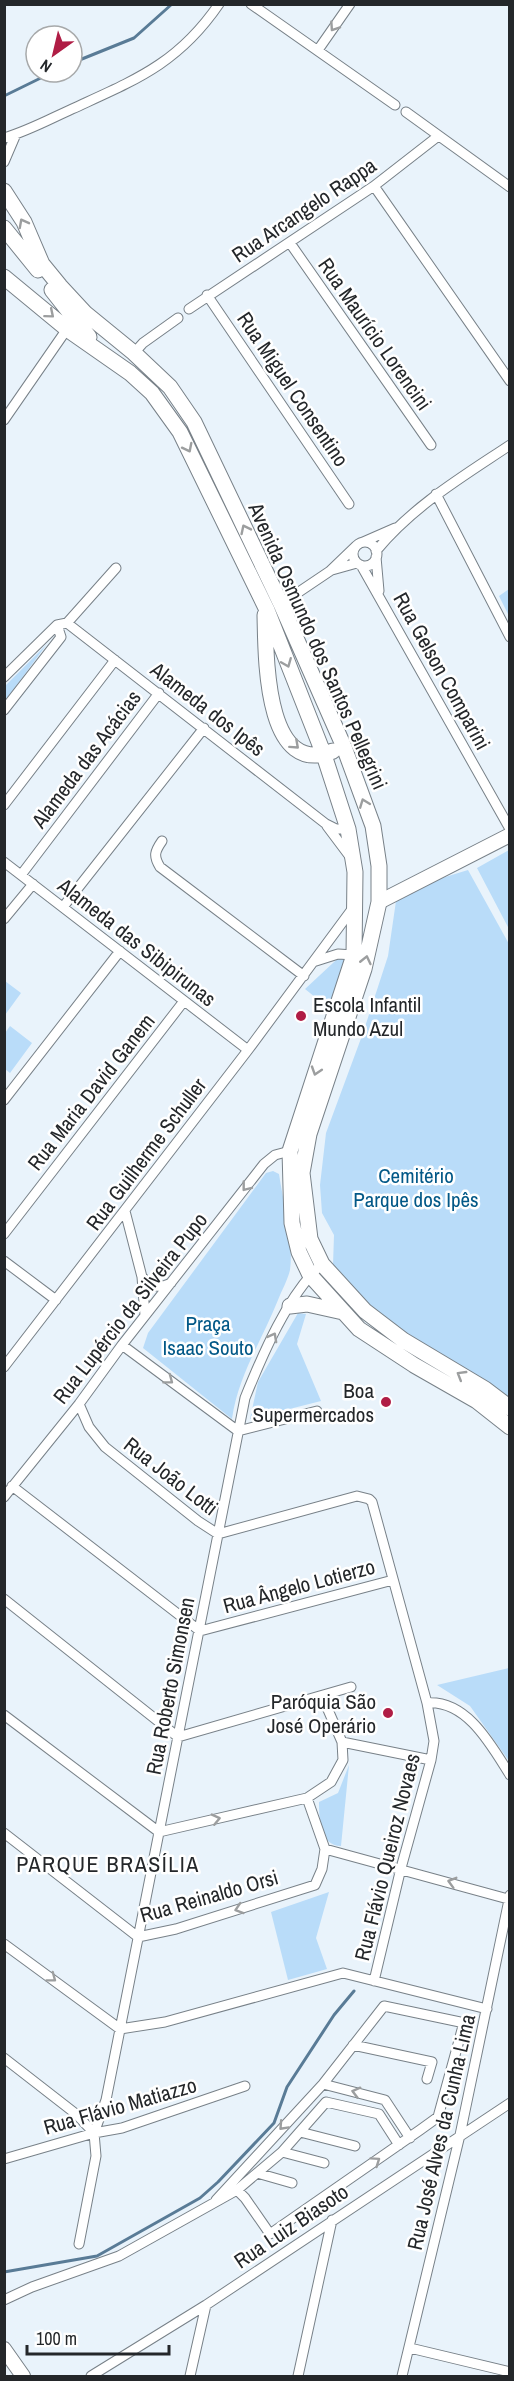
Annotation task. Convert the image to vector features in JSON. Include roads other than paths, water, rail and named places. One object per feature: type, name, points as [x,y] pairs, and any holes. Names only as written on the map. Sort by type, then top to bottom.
[{"type":"main road","name":"Avenida Osmundo dos Santos Pellegrini","points":[[4,191],[24,222],[42,264],[60,286],[85,313],[134,353],[170,387],[194,422],[274,607],[348,829],[355,868],[354,955],[290,1151],[292,1223],[298,1248],[310,1275],[367,1335],[477,1401],[510,1427]]},
{"type":"main road","points":[[4,228],[29,257]]},
{"type":"main road","name":"Avenida Osmundo dos Santos Pellegrini","points":[[29,257],[60,286]]},
{"type":"main road","name":"Avenida Osmundo dos Santos Pellegrini","points":[[29,257],[75,322],[114,362]]},
{"type":"main road","name":"Avenida Osmundo dos Santos Pellegrini","points":[[4,277],[67,329],[114,362],[152,393],[180,432],[274,607],[345,747],[373,826],[380,866],[379,902],[364,969],[309,1134],[302,1177],[310,1239],[322,1264],[365,1311],[403,1340],[485,1389],[510,1408]]},
{"type":"main road","points":[[274,607],[266,671],[270,698],[278,720],[289,741],[299,750],[311,755],[324,755],[345,747]]},
{"type":"main road","points":[[348,829],[359,830],[373,826]]},
{"type":"main road","points":[[355,868],[370,902],[379,902]]},
{"type":"main road","points":[[290,1151],[299,1162],[302,1177]]},
{"type":"main road","points":[[290,1306],[307,1304],[343,1312]]},
{"type":"street","points":[[4,138],[143,76],[181,49],[203,28],[219,4]]},
{"type":"street","points":[[251,4],[395,105]]},
{"type":"street","points":[[318,50],[350,4]]},
{"type":"street","points":[[406,112],[437,137],[510,187]]},
{"type":"street","points":[[4,162],[16,134]]},
{"type":"street","name":"Rua Arcangelo Rappa","points":[[189,309],[374,186],[437,137]]},
{"type":"street","points":[[374,186],[510,381]]},
{"type":"street","name":"Rua Maurício Lorencini","points":[[290,243],[432,445]]},
{"type":"street","name":"Rua Miguel Consentino","points":[[207,295],[349,504]]},
{"type":"street","points":[[134,353],[143,343],[178,318]]},
{"type":"street","points":[[4,420],[67,329]]},
{"type":"street","points":[[330,571],[372,563],[395,528],[436,494],[510,445]]},
{"type":"street","points":[[436,494],[510,637]]},
{"type":"street","points":[[274,607],[330,571],[359,544],[395,528]]},
{"type":"street","points":[[359,564],[352,552],[359,544],[370,543],[376,554]]},
{"type":"street","name":"Rua Gelson Comparini","points":[[376,554],[379,594]]},
{"type":"street","name":"Rua Gelson Comparini","points":[[359,564],[379,594],[510,829]]},
{"type":"street","points":[[4,677],[62,624],[116,568]]},
{"type":"street","points":[[4,710],[61,637],[62,624]]},
{"type":"street","name":"Alameda dos Ipês","points":[[62,624],[159,693],[326,824],[336,829],[348,829]]},
{"type":"street","points":[[4,805],[115,660]]},
{"type":"street","name":"Alameda das Acácias","points":[[21,875],[159,693]]},
{"type":"street","points":[[63,907],[204,728]]},
{"type":"street","name":"Alameda dos Ipês","points":[[326,824],[355,868]]},
{"type":"street","points":[[379,902],[510,835]]},
{"type":"street","points":[[162,841],[155,851],[155,860],[160,867],[304,976]]},
{"type":"street","name":"Alameda das Sibipirunas","points":[[4,862],[248,1050]]},
{"type":"street","points":[[4,919],[33,884]]},
{"type":"street","name":"Rua Guilherme Schuller","points":[[4,1367],[316,961],[356,904]]},
{"type":"street","points":[[4,1100],[120,951]]},
{"type":"street","points":[[316,961],[338,954],[354,955]]},
{"type":"street","name":"Rua Maria David Ganem","points":[[4,1234],[184,1001]]},
{"type":"street","name":"Rua Lupércio da Silveira Pupo","points":[[4,1497],[79,1404],[145,1315],[264,1164],[275,1155],[290,1151]]},
{"type":"street","points":[[125,1211],[142,1277],[145,1315]]},
{"type":"street","points":[[4,1261],[56,1300]]},
{"type":"street","name":"Rua Roberto Simonsen","points":[[94,2133],[106,2100],[245,1398],[260,1360],[290,1306],[310,1275],[322,1264]]},
{"type":"street","points":[[142,1277],[155,1287],[171,1282]]},
{"type":"street","points":[[122,1345],[238,1431],[317,1411]]},
{"type":"street","name":"Rua João Lotti","points":[[79,1404],[90,1427],[105,1447],[198,1521],[218,1534],[357,1496],[369,1499]]},
{"type":"street","name":"Rua Ângelo Lotierzo","points":[[12,1486],[200,1631],[393,1580]]},
{"type":"street","name":"Rua Flávio Queiroz Novaes","points":[[369,1499],[377,1514],[427,1703],[434,1741],[374,1982]]},
{"type":"street","points":[[4,1599],[178,1737],[351,1687]]},
{"type":"street","points":[[4,1715],[159,1832],[307,1798],[323,1789],[336,1774],[343,1760],[342,1742],[322,1696]]},
{"type":"street","points":[[427,1703],[447,1704],[468,1718],[510,1775]]},
{"type":"street","points":[[342,1742],[431,1760]]},
{"type":"street","points":[[307,1798],[325,1849],[509,1897]]},
{"type":"street","name":"Rua Reinaldo Orsi","points":[[4,1833],[138,1937],[176,1929],[315,1885],[322,1869],[325,1849]]},
{"type":"street","name":"Rua José Alves da Cunha Lima","points":[[402,2376],[460,2135],[509,1897]]},
{"type":"street","points":[[4,1944],[120,2029],[165,2022],[343,1973],[487,2009]]},
{"type":"street","points":[[216,2200],[323,2084],[384,2006],[460,2022],[463,2026],[438,2117],[410,2138],[270,2234],[237,2190]]},
{"type":"street","points":[[354,2045],[432,2062],[426,2079]]},
{"type":"street","points":[[4,2058],[76,2114],[94,2133],[96,2156],[79,2244]]},
{"type":"street","points":[[323,2084],[326,2102]]},
{"type":"street","points":[[323,2084],[386,2100],[410,2138]]},
{"type":"street","name":"Rua Flávio Matiazzo","points":[[4,2159],[94,2133],[122,2128],[245,2086]]},
{"type":"street","points":[[4,2300],[119,2256],[237,2190],[282,2152],[326,2102]]},
{"type":"street","points":[[326,2102],[379,2114],[399,2145]]},
{"type":"street","name":"Rua Luiz Biasoto","points":[[91,2376],[206,2305],[510,2103]]},
{"type":"street","points":[[300,2132],[355,2146]]},
{"type":"street","points":[[282,2152],[324,2163]]},
{"type":"street","points":[[257,2173],[292,2183]]},
{"type":"street","points":[[298,2376],[332,2220]]},
{"type":"street","points":[[4,2294],[18,2294]]},
{"type":"street","points":[[190,2376],[206,2305]]},
{"type":"street","points":[[410,2348],[507,2373],[510,2360]]},
{"type":"street","points":[[4,2349],[23,2376]]},
{"type":"waterway","points":[[84,58],[134,38],[172,4]]},
{"type":"waterway","points":[[4,96],[28,84]]},
{"type":"waterway","points":[[4,2272],[97,2256],[200,2198],[274,2123],[287,2087],[334,2015],[354,1991]]},
{"type":"place","name":"Escola Infantil Mundo Azul","points":[[301,1016]]},
{"type":"place","name":"Boa Supermercados","points":[[386,1402]]},
{"type":"place","name":"Paróquia São José Operário","points":[[388,1713]]},
{"type":"district","name":"PARQUE BRASÍLIA","points":[[108,1864]]},
{"type":"park label","name":"Cemitério Parque dos Ipês","points":[[416,1187]]},
{"type":"park label","name":"Praça Isaac Souto","points":[[208,1335]]}]
